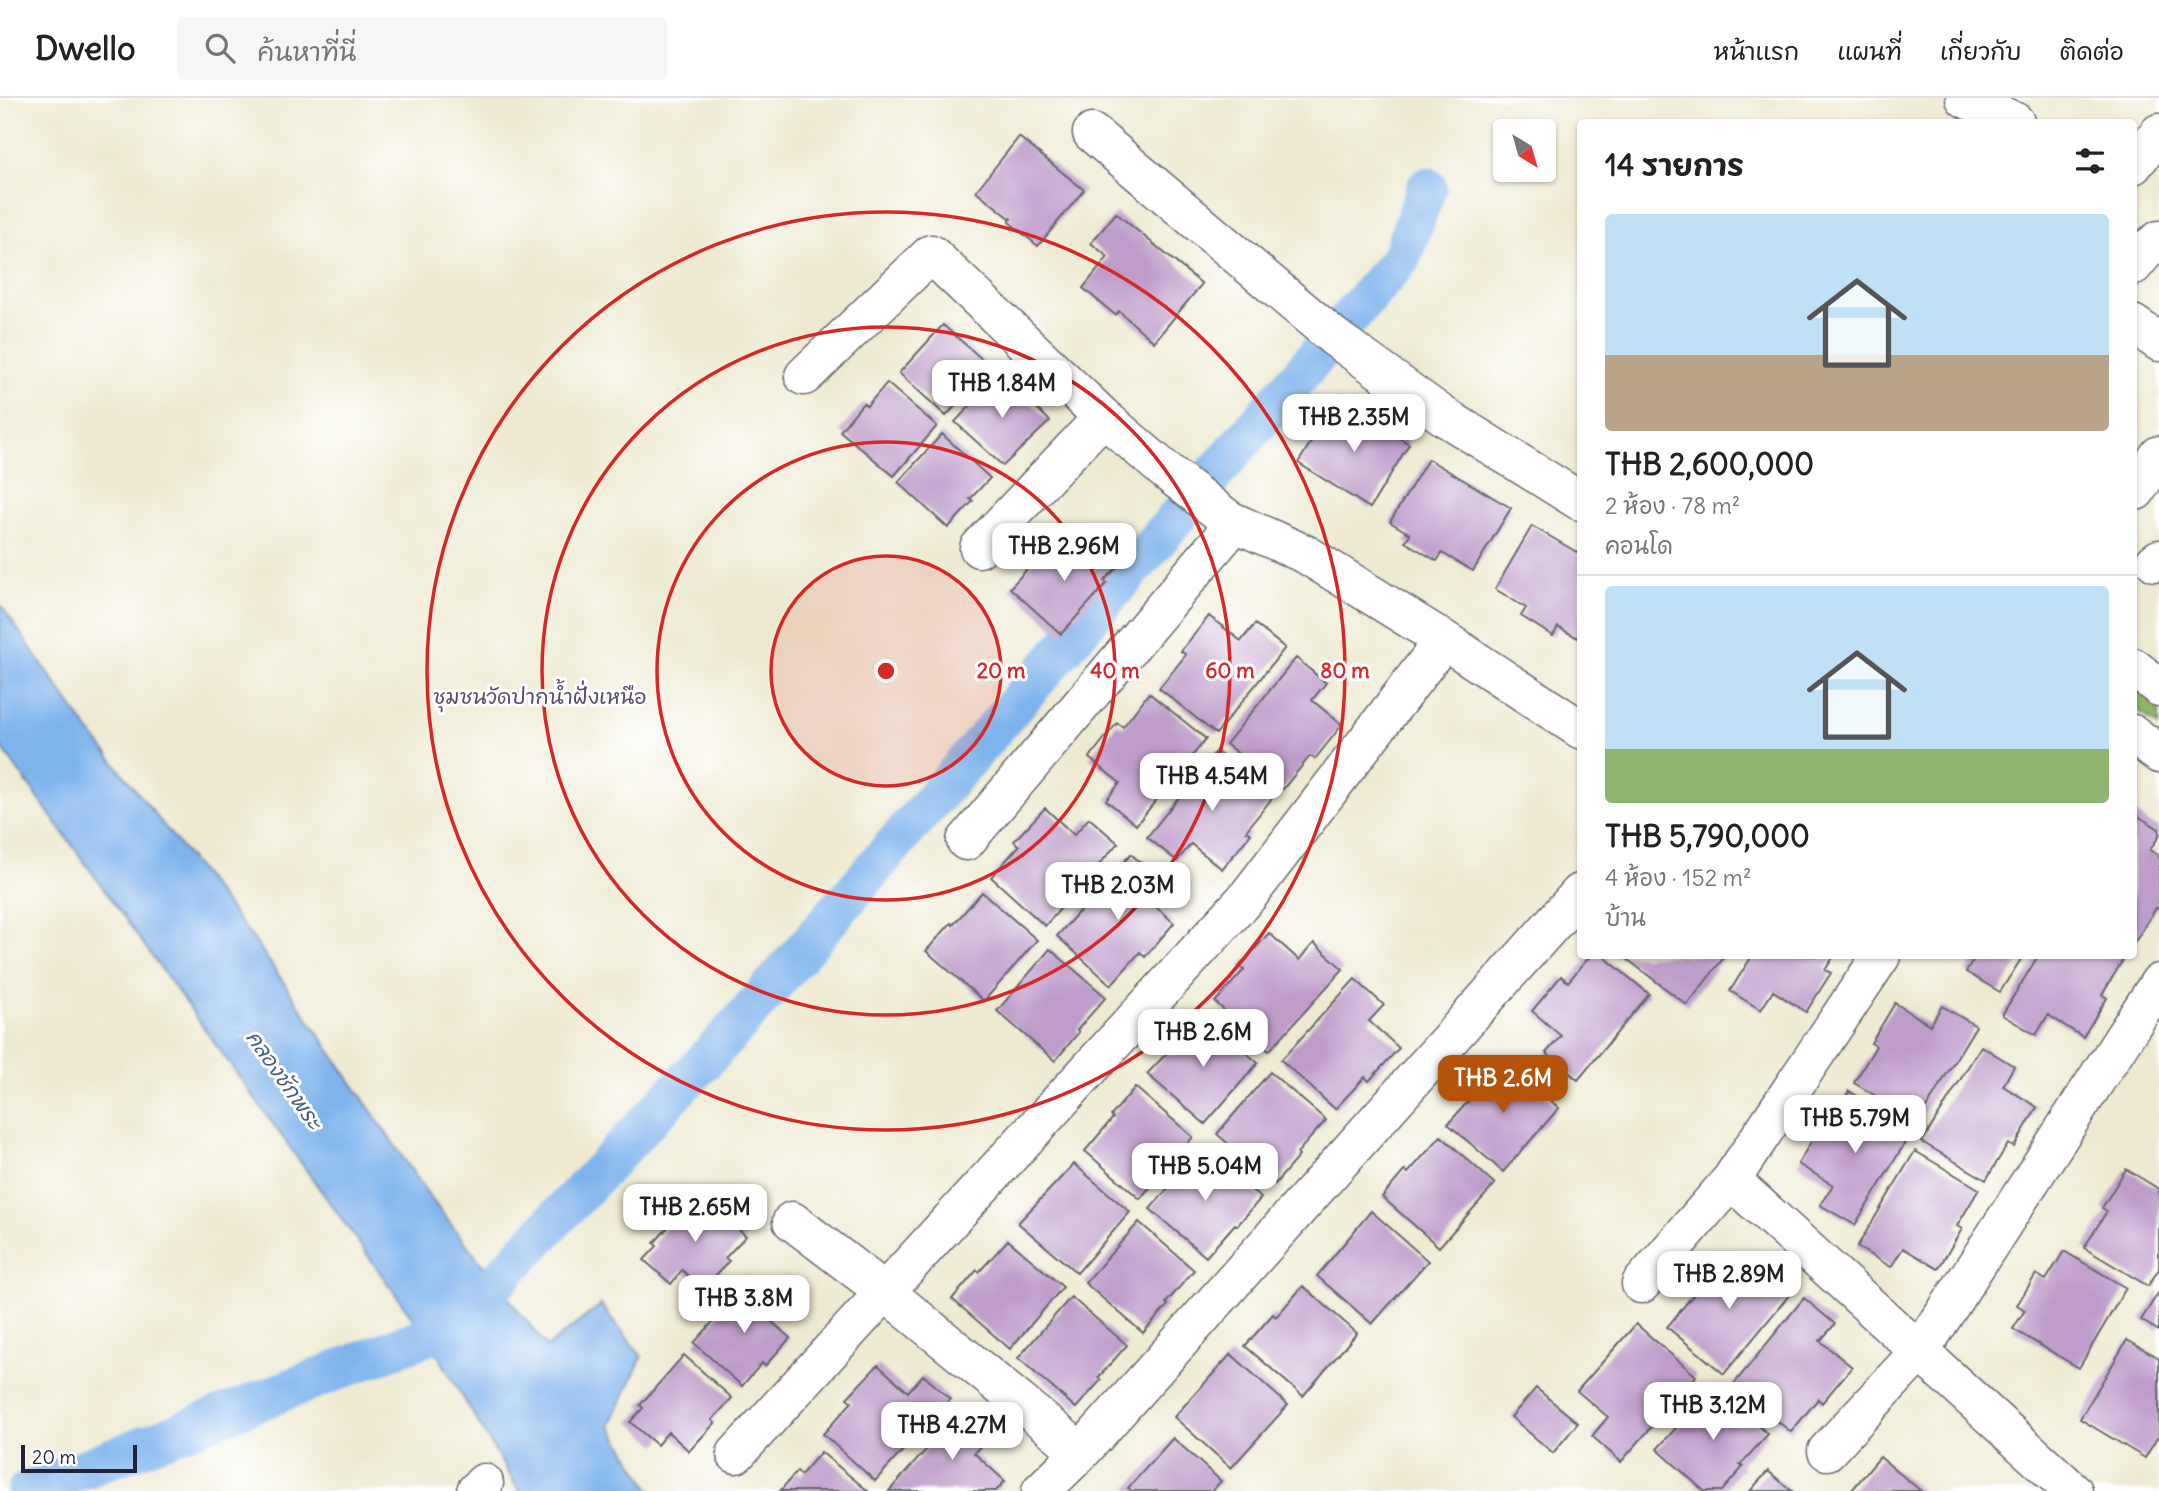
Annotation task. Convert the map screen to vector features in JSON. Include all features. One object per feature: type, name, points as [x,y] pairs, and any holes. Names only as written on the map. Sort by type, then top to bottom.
[{"type":"street","points":[[1965,98],[2009,119]]},
{"type":"street","points":[[1092,133],[1334,337],[1443,415],[1577,499]]},
{"type":"street","points":[[2137,160],[2159,133]]},
{"type":"street","points":[[2137,261],[2159,240]]},
{"type":"street","points":[[804,376],[931,254],[1103,417],[1166,471],[1232,521],[1307,555],[1577,727]]},
{"type":"street","points":[[2137,327],[2159,342]]},
{"type":"street","points":[[979,548],[1103,417]]},
{"type":"street","points":[[2137,489],[2159,455]]},
{"type":"street","points":[[966,841],[1232,521]]},
{"type":"street","points":[[736,1454],[1248,896],[1444,640]]},
{"type":"street","points":[[2137,670],[2159,687]]},
{"type":"street","points":[[2137,737],[2159,754]]},
{"type":"street","points":[[1041,1491],[1081,1452],[1577,896]]},
{"type":"street","points":[[1641,1284],[1731,1180],[1879,959]]},
{"type":"street","points":[[1827,1451],[1921,1350],[2159,983]]},
{"type":"street","points":[[1731,1180],[2073,1491]]},
{"type":"street","points":[[792,1221],[884,1291],[1081,1452]]},
{"type":"green space","points":[[2137,688],[2159,705],[2159,727],[2137,710]]},
{"type":"water","name":"คลองชักพระ","points":[[0,604],[84,724],[258,945],[432,1200],[547,1347],[601,1305],[642,1357],[610,1425],[651,1491],[519,1491],[430,1342],[0,745]]},
{"type":"building","points":[[1019,137],[1084,190],[1038,246],[1009,222],[1011,219],[976,191]]},
{"type":"building","points":[[1116,213],[1202,284],[1154,342],[1119,311],[1115,315],[1083,288],[1108,257],[1091,243]]},
{"type":"building","points":[[943,325],[991,367],[946,416],[899,373]]},
{"type":"building","points":[[1000,374],[1050,421],[1003,466],[955,422]]},
{"type":"building","points":[[887,383],[937,426],[894,476],[840,431],[863,403],[867,406]]},
{"type":"building","points":[[1337,400],[1409,444],[1370,508],[1298,463]]},
{"type":"building","points":[[942,434],[990,478],[948,528],[898,482]]},
{"type":"building","points":[[1428,459],[1511,508],[1473,571],[1442,553],[1437,561],[1405,542],[1410,534],[1390,522]]},
{"type":"building","points":[[1532,526],[1577,552],[1577,637],[1558,627],[1553,636],[1521,616],[1526,608],[1495,589]]},
{"type":"building","points":[[1055,538],[1079,559],[1094,542],[1119,565],[1104,581],[1107,583],[1061,634],[1010,588]]},
{"type":"building","points":[[1209,616],[1241,641],[1255,624],[1285,648],[1216,734],[1159,688],[1186,655],[1181,651]]},
{"type":"building","points":[[1296,658],[1326,683],[1312,700],[1342,725],[1315,759],[1310,756],[1283,789],[1226,744]]},
{"type":"building","points":[[1149,693],[1206,739],[1136,825],[1106,800],[1120,783],[1089,758],[1117,723],[1123,727]]},
{"type":"building","points":[[1216,751],[1273,797],[1246,831],[1251,834],[1222,869],[1191,844],[1177,861],[1147,837]]},
{"type":"building","points":[[1045,808],[1074,835],[1089,818],[1118,843],[1045,926],[991,877],[1019,846],[1014,841]]},
{"type":"building","points":[[2137,815],[2159,829],[2159,836],[2150,850],[2159,856],[2159,909],[2156,908],[2137,939]]},
{"type":"building","points":[[1131,854],[1160,880],[1145,897],[1174,923],[1145,957],[1140,952],[1111,985],[1057,936]]},
{"type":"building","points":[[982,892],[1037,940],[984,1001],[926,951]]},
{"type":"building","points":[[1269,933],[1299,960],[1314,943],[1343,969],[1269,1051],[1215,1002],[1244,970],[1239,967]]},
{"type":"building","points":[[1050,949],[1106,997],[1077,1030],[1079,1032],[1055,1061],[997,1011]]},
{"type":"building","points":[[1587,959],[1607,959],[1649,994],[1578,1080],[1546,1053],[1561,1036],[1532,1011],[1561,976],[1568,982]]},
{"type":"building","points":[[1627,959],[1723,959],[1687,1005]]},
{"type":"building","points":[[1750,959],[1832,959],[1825,970],[1831,973],[1806,1012],[1773,991],[1761,1010],[1730,991]]},
{"type":"building","points":[[1974,959],[2021,959],[2000,992],[1966,972]]},
{"type":"building","points":[[2036,959],[2123,959],[2102,995],[2107,998],[2083,1037],[2048,1015],[2036,1035],[2002,1015]]},
{"type":"building","points":[[1355,979],[1384,1005],[1369,1021],[1399,1048],[1369,1081],[1365,1077],[1335,1109],[1281,1060]]},
{"type":"building","points":[[1895,1003],[1930,1025],[1942,1006],[1976,1026],[1918,1121],[1854,1083],[1876,1046],[1871,1043]]},
{"type":"building","points":[[1203,1015],[1258,1063],[1205,1124],[1147,1074]]},
{"type":"building","points":[[1981,1046],[2014,1066],[2003,1086],[2037,1107],[2014,1147],[2008,1144],[1986,1180],[1922,1142]]},
{"type":"building","points":[[1501,1058],[1559,1108],[1503,1172],[1448,1124],[1480,1088],[1478,1085]]},
{"type":"building","points":[[1270,1072],[1326,1120],[1297,1153],[1299,1156],[1275,1184],[1217,1134]]},
{"type":"building","points":[[1135,1087],[1193,1137],[1140,1199],[1085,1151]]},
{"type":"building","points":[[1849,1091],[1913,1130],[1855,1225],[1820,1205],[1833,1185],[1798,1164],[1821,1125],[1827,1128]]},
{"type":"building","points":[[1441,1136],[1495,1184],[1439,1247],[1382,1197],[1405,1170],[1408,1173]]},
{"type":"building","points":[[1203,1148],[1261,1198],[1206,1257],[1150,1209]]},
{"type":"building","points":[[1915,1151],[1979,1189],[1957,1226],[1962,1229],[1938,1269],[1903,1248],[1891,1267],[1857,1247]]},
{"type":"building","points":[[1074,1164],[1130,1212],[1077,1273],[1018,1223]]},
{"type":"building","points":[[2126,1169],[2159,1189],[2159,1269],[2148,1286],[2084,1248],[2107,1211],[2102,1208]]},
{"type":"building","points":[[698,1193],[746,1236],[725,1258],[729,1261],[703,1289],[682,1270],[671,1284],[644,1260],[657,1246],[654,1243]]},
{"type":"building","points":[[1371,1211],[1428,1261],[1372,1324],[1317,1276]]},
{"type":"building","points":[[1139,1222],[1194,1270],[1143,1333],[1085,1283]]},
{"type":"building","points":[[1008,1240],[1063,1287],[1010,1349],[952,1299]]},
{"type":"building","points":[[2064,1251],[2126,1288],[2079,1368],[2013,1329],[2025,1310],[2017,1305],[2036,1274],[2046,1280]]},
{"type":"building","points":[[1718,1255],[1750,1281],[1765,1263],[1795,1288],[1724,1374],[1667,1327],[1694,1294],[1689,1290]]},
{"type":"building","points":[[754,1282],[780,1306],[769,1319],[790,1338],[765,1366],[762,1363],[742,1386],[694,1343],[738,1294],[741,1297]]},
{"type":"building","points":[[1303,1286],[1357,1333],[1303,1396],[1245,1346],[1273,1314],[1276,1317]]},
{"type":"building","points":[[2159,1292],[2159,1331],[2141,1320]]},
{"type":"building","points":[[1071,1297],[1127,1345],[1076,1408],[1018,1358]]},
{"type":"building","points":[[1804,1298],[1835,1324],[1820,1341],[1852,1367],[1822,1403],[1818,1399],[1791,1432],[1733,1385]]},
{"type":"building","points":[[1636,1324],[1696,1376],[1621,1462],[1592,1436],[1608,1417],[1577,1391]]},
{"type":"building","points":[[2127,1340],[2159,1358],[2159,1439],[2157,1438],[2145,1458],[2080,1419]]},
{"type":"building","points":[[1231,1354],[1288,1405],[1231,1468],[1174,1417]]},
{"type":"building","points":[[684,1355],[732,1398],[712,1420],[715,1423],[689,1451],[668,1432],[657,1445],[630,1422],[643,1408],[640,1405]]},
{"type":"building","points":[[878,1365],[908,1392],[923,1375],[950,1399],[875,1481],[823,1434],[852,1402],[847,1398]]},
{"type":"building","points":[[1714,1386],[1768,1434],[1740,1465],[1743,1467],[1722,1491],[1704,1491],[1657,1449]]},
{"type":"building","points":[[1536,1388],[1578,1423],[1553,1453],[1511,1417]]},
{"type":"building","points":[[962,1410],[990,1436],[974,1453],[1005,1481],[996,1491],[889,1491]]},
{"type":"building","points":[[1173,1438],[1221,1481],[1212,1491],[1132,1491],[1128,1488]]},
{"type":"building","points":[[821,1452],[868,1491],[780,1491],[797,1471],[801,1475]]},
{"type":"building","points":[[1880,1457],[1921,1491],[1851,1491]]},
{"type":"building","points":[[1768,1471],[1792,1491],[1750,1491]]},
{"type":"waterway","points":[[27,1491],[457,1324],[740,1023],[1401,258],[1427,187]]},
{"type":"district","name":"ชุมชนวัดปากน้ำฝั่งเหนือ","points":[[540,697]]}]
